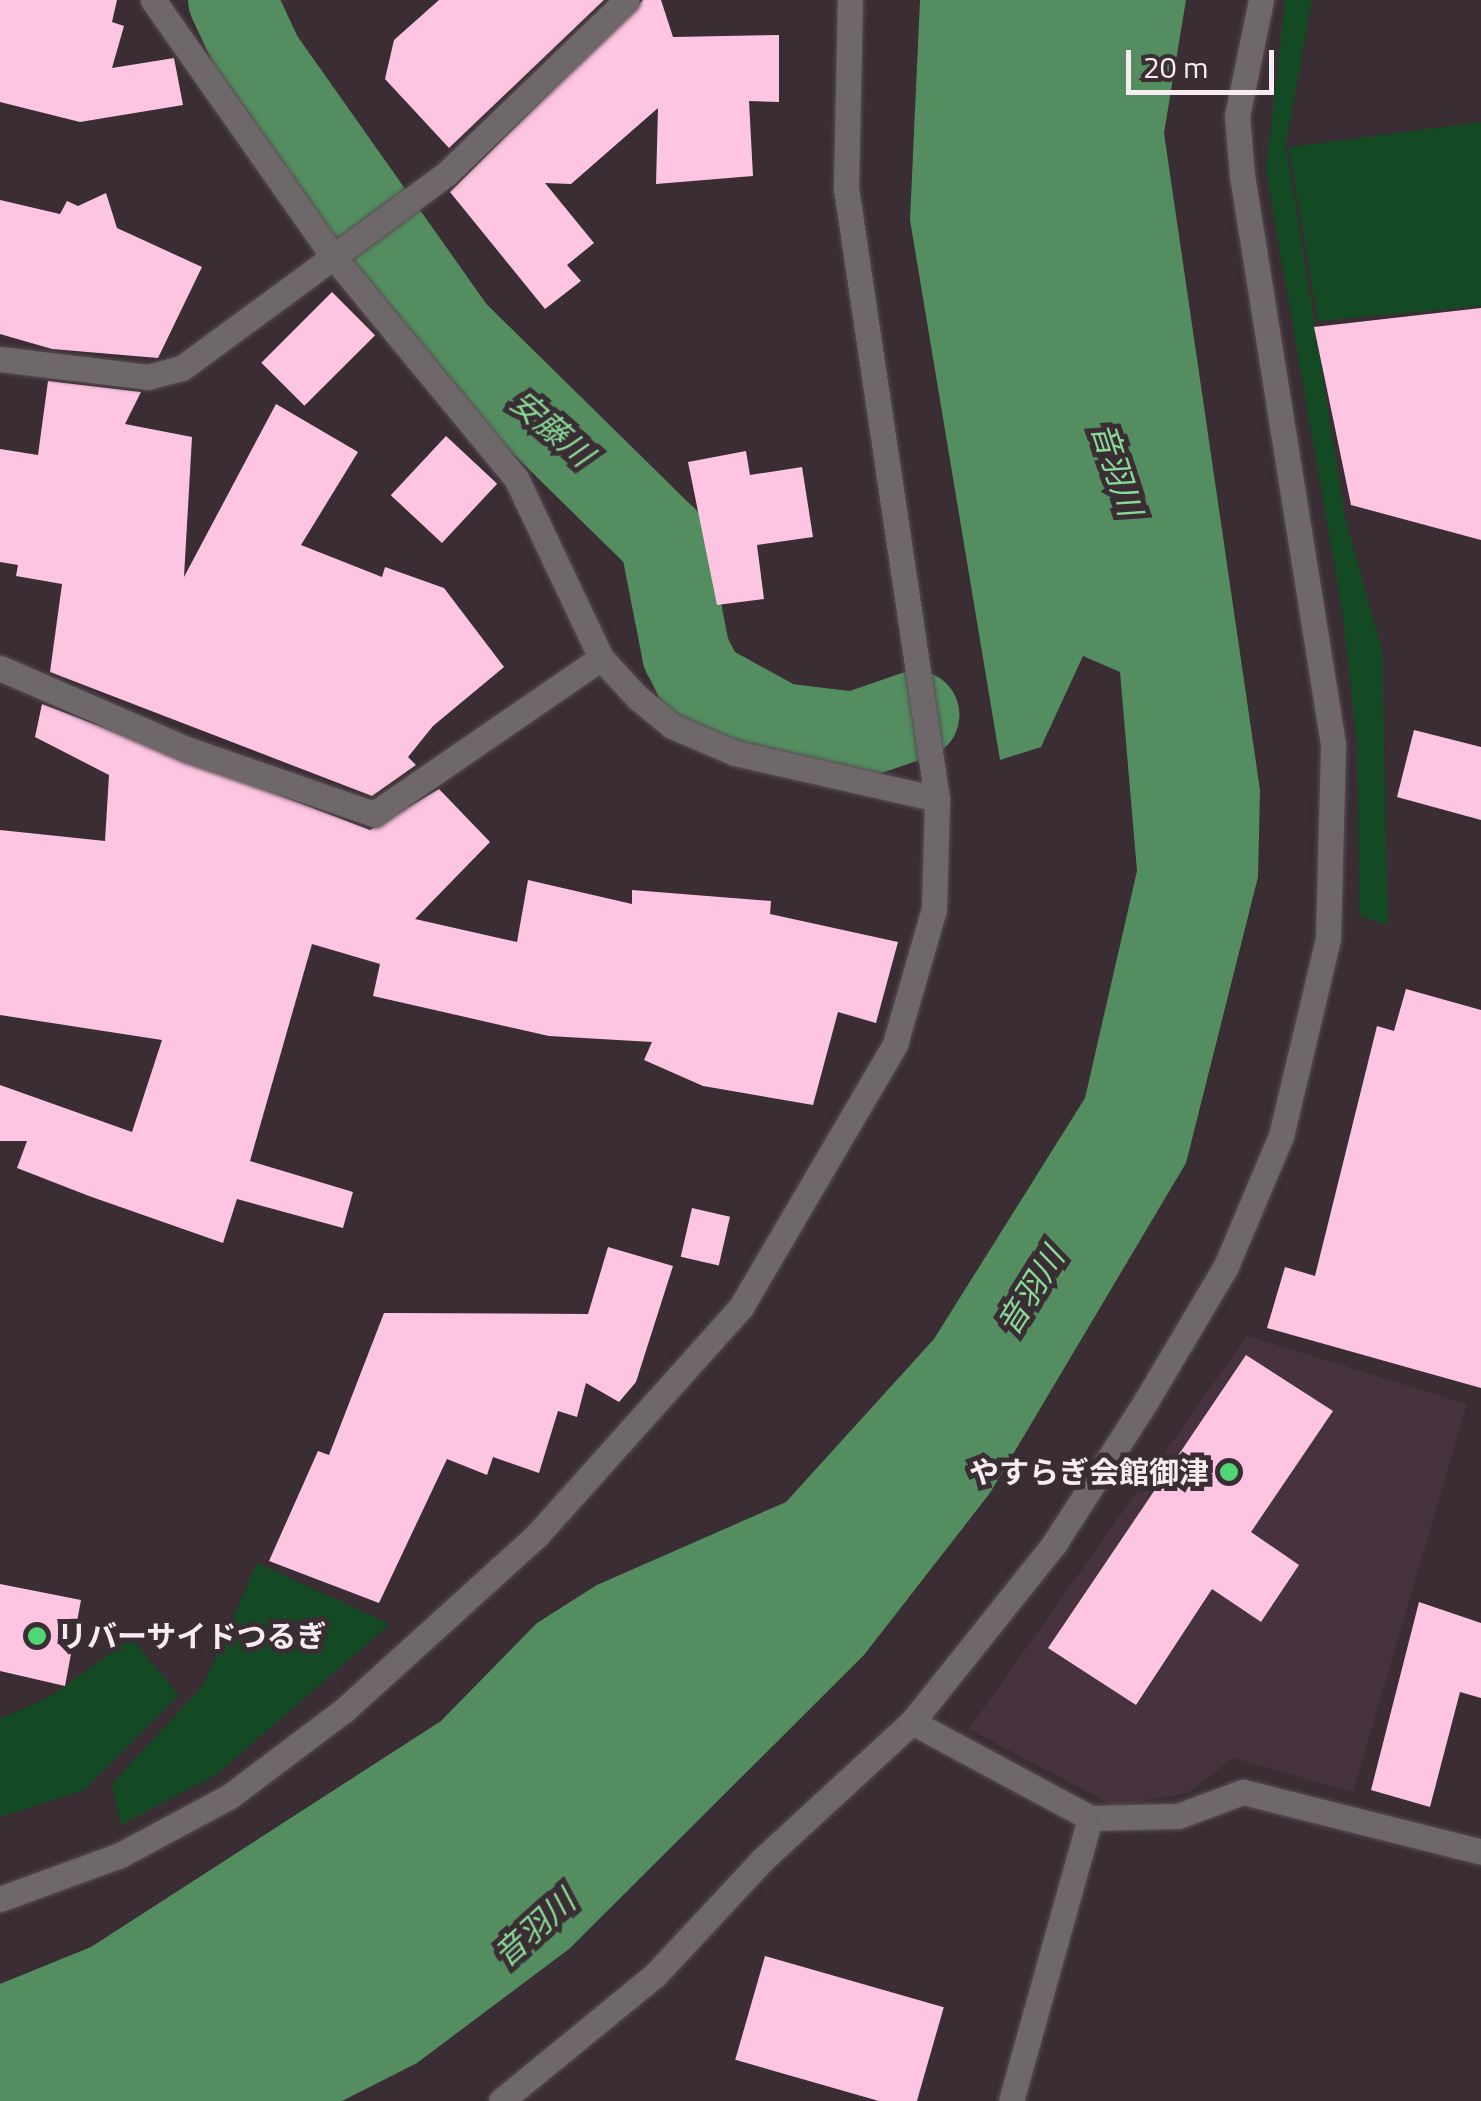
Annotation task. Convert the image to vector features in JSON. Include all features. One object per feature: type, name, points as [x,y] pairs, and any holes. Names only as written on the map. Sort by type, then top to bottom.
[{"type":"street","points":[[153,0],[332,255],[516,478],[601,658],[672,726],[735,754],[937,799]]},
{"type":"street","points":[[0,359],[148,377],[182,368],[413,198],[627,0]]},
{"type":"street","points":[[0,1899],[120,1854],[230,1796],[343,1711],[637,1432],[741,1307],[895,1044],[934,909],[937,799],[846,188],[850,0]]},
{"type":"street","points":[[500,2101],[655,1975],[912,1722],[1054,1544],[1226,1266],[1281,1136],[1328,938],[1334,744],[1237,116],[1261,0]]},
{"type":"street","points":[[0,668],[189,750],[374,814],[601,658]]},
{"type":"street","points":[[912,1722],[1090,1818],[1178,1816],[1243,1792],[1481,1852]]},
{"type":"street","points":[[1011,2101],[1090,1818]]},
{"type":"shaded area","points":[[1285,0],[1312,0],[1286,145],[1346,521],[1382,650],[1388,925],[1360,916],[1357,744],[1343,616],[1266,171]]},
{"type":"shaded area","points":[[1481,122],[1481,306],[1318,321],[1289,147]]},
{"type":"shaded area","points":[[1247,1336],[1467,1404],[1353,1792],[1233,1758],[1188,1793],[1114,1806],[969,1729]]},
{"type":"shaded area","points":[[257,1563],[390,1624],[216,1775],[121,1825],[112,1784],[204,1684]]},
{"type":"shaded area","points":[[131,1638],[179,1695],[84,1790],[0,1817],[0,1719],[51,1696]]},
{"type":"water","name":"音羽川","points":[[920,0],[1186,0],[1164,133],[1260,790],[1258,877],[1186,1163],[990,1493],[864,1655],[569,1949],[417,2063],[342,2101],[0,2101],[0,1984],[91,1947],[441,1721],[537,1623],[597,1585],[786,1502],[934,1339],[1085,1098],[1137,871],[1120,672],[1083,656],[1041,747],[1000,760],[910,220]]},
{"type":"building","points":[[0,0],[117,0],[112,22],[124,26],[112,68],[174,58],[183,105],[80,122],[0,102]]},
{"type":"building","points":[[439,0],[604,0],[449,148],[385,79],[394,40]]},
{"type":"building","points":[[643,0],[661,0],[673,37],[779,35],[779,102],[749,101],[753,176],[656,184],[658,108],[571,184],[545,183],[594,243],[567,265],[581,281],[545,309],[450,192]]},
{"type":"building","points":[[106,193],[117,228],[202,267],[158,358],[52,349],[0,334],[0,200],[60,214],[67,201],[78,206]]},
{"type":"building","points":[[332,292],[375,335],[304,406],[261,363]]},
{"type":"building","points":[[1481,308],[1481,540],[1351,505],[1314,327]]},
{"type":"building","points":[[48,381],[141,392],[125,424],[192,437],[184,577],[276,404],[358,452],[301,545],[382,577],[385,567],[444,588],[504,667],[433,726],[408,757],[416,765],[372,796],[50,672],[62,584],[16,576],[18,565],[0,562],[0,449],[38,455]]},
{"type":"building","points":[[446,436],[497,484],[442,543],[391,495]]},
{"type":"building","points":[[746,451],[750,475],[802,467],[813,537],[757,545],[764,599],[717,605],[688,462]]},
{"type":"building","points":[[42,704],[370,830],[439,789],[490,842],[415,919],[517,942],[528,880],[632,904],[632,890],[771,901],[770,914],[898,942],[876,1023],[838,1012],[813,1105],[703,1086],[644,1060],[652,1042],[549,1036],[373,996],[380,964],[312,944],[250,1161],[353,1192],[343,1228],[237,1199],[223,1243],[89,1196],[17,1168],[27,1141],[0,1141],[0,1085],[132,1132],[162,1040],[0,1015],[0,830],[105,841],[109,775],[35,737]]},
{"type":"building","points":[[1414,730],[1481,747],[1481,820],[1397,797]]},
{"type":"building","points":[[1406,989],[1481,1010],[1481,1388],[1267,1328],[1285,1267],[1315,1276],[1377,1026],[1394,1031]]},
{"type":"building","points":[[692,1208],[730,1217],[719,1265],[681,1257]]},
{"type":"building","points":[[608,1247],[673,1266],[636,1382],[619,1402],[586,1383],[577,1417],[558,1411],[539,1473],[493,1457],[487,1475],[447,1459],[379,1603],[269,1561],[318,1451],[329,1455],[384,1313],[588,1314]]},
{"type":"building","name":"やすらぎ会館御津","points":[[1246,1355],[1333,1411],[1251,1532],[1299,1565],[1261,1622],[1212,1589],[1136,1705],[1048,1648]]},
{"type":"building","name":"リバーサイドつるぎ","points":[[0,1584],[81,1600],[65,1686],[0,1671]]},
{"type":"building","points":[[1419,1602],[1481,1623],[1481,1698],[1460,1692],[1430,1807],[1371,1790]]},
{"type":"building","points":[[765,1956],[944,2007],[917,2101],[879,2101],[735,2060]]},
{"type":"waterway","name":"安藤川","points":[[232,0],[259,58],[453,333],[664,540],[686,653],[702,684],[780,727],[854,736],[915,715]]},
{"type":"place","name":"やすらぎ会館御津","points":[[1229,1472]]},
{"type":"place","name":"リバーサイドつるぎ","points":[[37,1636]]}]
